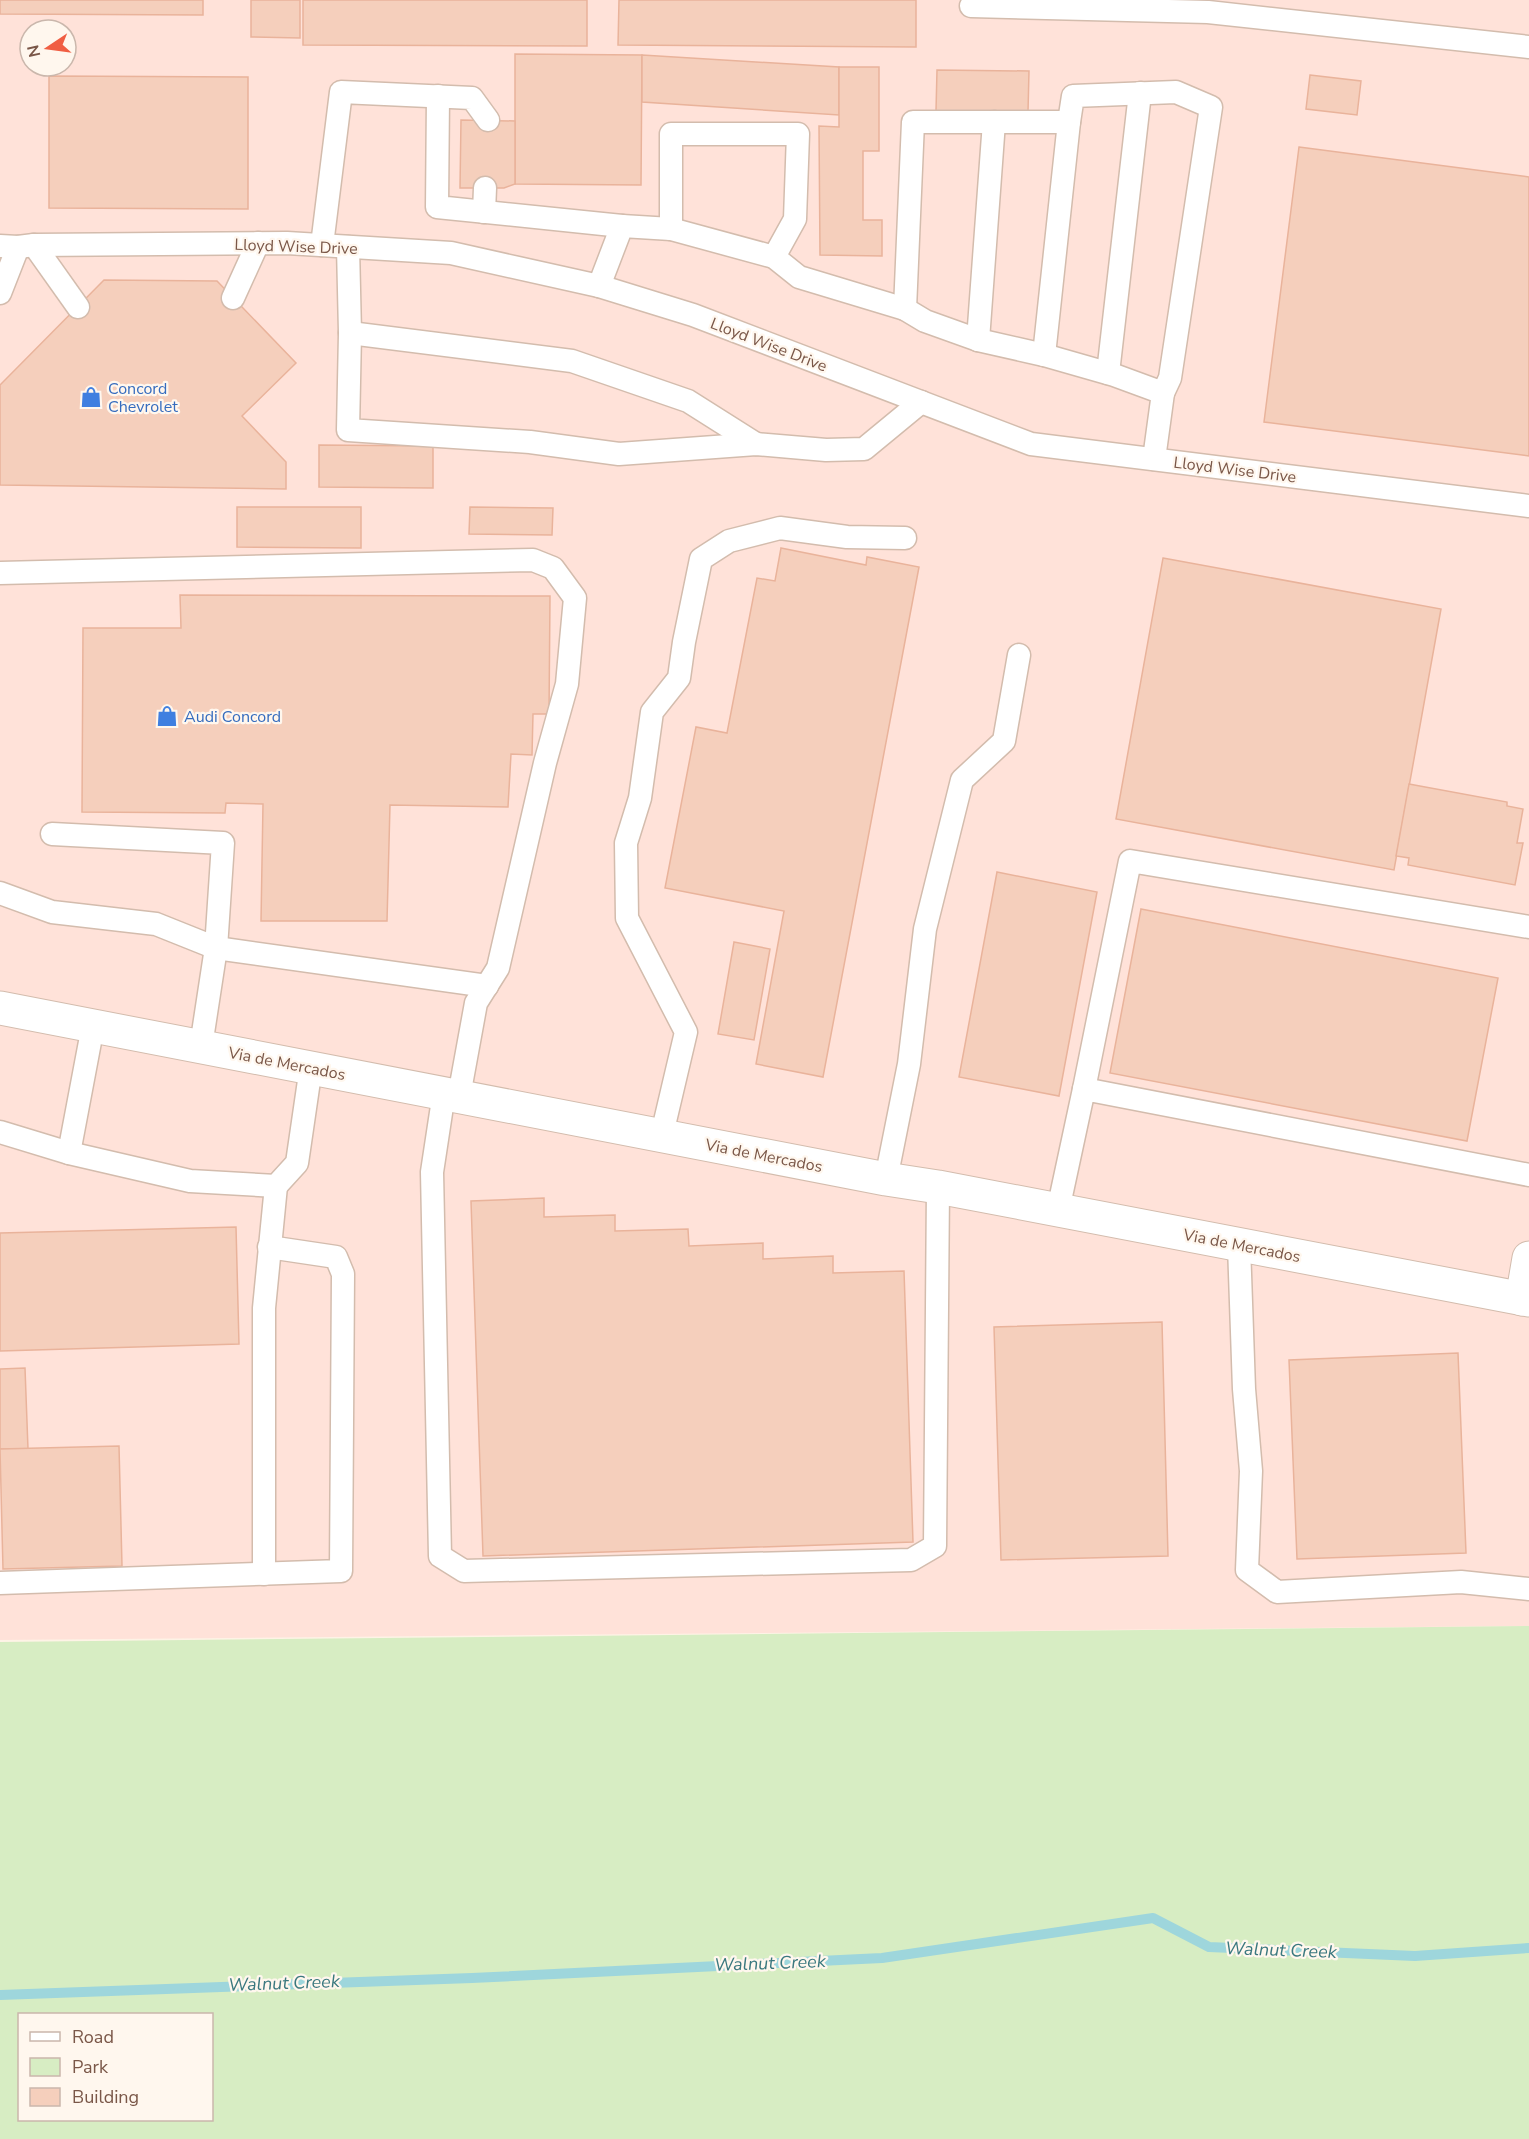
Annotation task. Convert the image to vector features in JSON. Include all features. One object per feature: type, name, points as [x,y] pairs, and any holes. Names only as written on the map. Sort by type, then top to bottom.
[{"type":"street","name":"Via de Mercados","points":[[0,1008],[1525,1300]]},
{"type":"street","points":[[1525,1300],[1529,1258]]},
{"type":"lane","points":[[971,6],[1208,12],[1292,10],[1529,47]]},
{"type":"lane","points":[[322,245],[341,92],[472,98],[488,120]]},
{"type":"lane","points":[[1044,355],[1072,96],[1176,92],[1210,107],[1170,378],[1163,393],[1154,459]]},
{"type":"lane","points":[[1108,373],[1140,93]]},
{"type":"lane","points":[[438,96],[437,207],[671,229],[774,257],[799,277],[905,309],[925,321],[978,340],[1108,373],[1163,393]]},
{"type":"lane","points":[[905,309],[913,122],[1069,122]]},
{"type":"lane","points":[[978,340],[994,122]]},
{"type":"lane","points":[[671,229],[671,134],[798,134],[795,219],[774,257]]},
{"type":"lane","points":[[484,212],[485,188]]},
{"type":"lane","points":[[599,286],[622,226]]},
{"type":"lane","points":[[232,298],[258,243]]},
{"type":"lane","name":"Lloyd Wise Drive","points":[[18,246],[258,243],[451,253],[599,286],[693,315],[1031,444],[1529,506]]},
{"type":"lane","points":[[0,293],[18,246],[78,307]]},
{"type":"lane","points":[[348,247],[350,333],[348,430],[530,442],[619,454],[756,444],[826,450],[864,449],[921,402]]},
{"type":"lane","points":[[350,333],[572,361],[688,401],[756,444]]},
{"type":"lane","points":[[662,1134],[686,1032],[627,918],[627,843],[640,798],[652,712],[679,678],[701,559],[729,541],[780,528],[847,537],[905,538]]},
{"type":"lane","points":[[0,573],[533,560],[553,568],[575,598],[567,684],[545,763],[498,968],[476,1003],[432,1172],[440,1556],[464,1571],[911,1560],[935,1546],[938,1187]]},
{"type":"lane","points":[[886,1179],[909,1064],[925,929],[962,780],[1004,741],[1019,655]]},
{"type":"lane","points":[[52,834],[223,843],[216,948],[201,1046]]},
{"type":"lane","points":[[1058,1210],[1130,861],[1529,927]]},
{"type":"lane","points":[[0,893],[52,912],[156,924],[216,948],[487,986]]},
{"type":"lane","points":[[69,1154],[93,1026]]},
{"type":"lane","points":[[264,1574],[264,1308],[269,1247],[276,1186],[297,1164],[311,1067]]},
{"type":"lane","points":[[1084,1089],[1529,1175]]},
{"type":"lane","points":[[0,1132],[69,1154],[190,1181],[276,1186]]},
{"type":"lane","points":[[1239,1245],[1244,1389],[1251,1472],[1247,1570],[1277,1592],[1461,1582],[1529,1588]]},
{"type":"lane","points":[[0,1583],[341,1571],[343,1274],[336,1257],[269,1247]]},
{"type":"shaded area","points":[[0,0],[1529,0],[1529,1626],[0,1640]]},
{"type":"green space","points":[[1529,1626],[1529,2139],[0,2139],[0,1642]]},
{"type":"building","points":[[0,0],[203,0],[203,15],[0,14]]},
{"type":"building","points":[[251,0],[300,0],[300,38],[251,37]]},
{"type":"building","points":[[303,0],[587,0],[587,46],[303,45]]},
{"type":"building","points":[[619,0],[916,0],[916,47],[618,45]]},
{"type":"building","points":[[515,54],[642,55],[641,185],[515,184]]},
{"type":"building","points":[[642,55],[839,67],[839,115],[642,102]]},
{"type":"building","points":[[839,67],[879,67],[879,151],[863,151],[863,220],[882,220],[882,256],[820,255],[819,126],[839,127]]},
{"type":"building","points":[[937,70],[1029,71],[1028,112],[936,111]]},
{"type":"building","points":[[1310,75],[1361,81],[1357,115],[1306,109]]},
{"type":"building","points":[[248,77],[248,209],[49,208],[49,78]]},
{"type":"building","points":[[461,120],[515,121],[515,184],[504,188],[460,188]]},
{"type":"building","points":[[1299,147],[1529,177],[1529,456],[1264,422]]},
{"type":"building","points":[[104,280],[217,281],[296,363],[242,416],[286,462],[286,489],[0,485],[0,385]]},
{"type":"building","points":[[319,445],[433,446],[433,488],[319,487]]},
{"type":"building","points":[[237,507],[361,507],[361,548],[237,547]]},
{"type":"building","points":[[470,507],[553,508],[552,535],[469,534]]},
{"type":"building","points":[[781,548],[866,565],[867,557],[919,567],[823,1077],[756,1064],[784,911],[665,888],[696,727],[727,733],[757,578],[775,581]]},
{"type":"building","points":[[1163,558],[1441,609],[1394,870],[1116,819]]},
{"type":"building","points":[[180,595],[550,596],[549,714],[533,714],[532,755],[511,754],[508,807],[390,805],[387,921],[261,921],[263,804],[226,803],[225,813],[82,812],[83,628],[181,628]]},
{"type":"building","points":[[1409,784],[1507,802],[1507,806],[1523,809],[1517,843],[1523,843],[1515,885],[1408,865],[1409,858],[1396,856]]},
{"type":"building","points":[[997,872],[1097,892],[1059,1096],[959,1077]]},
{"type":"building","points":[[1141,909],[1498,978],[1467,1141],[1110,1073]]},
{"type":"building","points":[[734,942],[770,949],[754,1040],[718,1034]]},
{"type":"building","points":[[544,1198],[544,1217],[615,1215],[615,1231],[688,1229],[689,1246],[763,1243],[763,1259],[833,1256],[833,1273],[904,1271],[913,1542],[483,1556],[471,1201]]},
{"type":"building","points":[[236,1227],[239,1344],[0,1351],[0,1233]]},
{"type":"building","points":[[1162,1322],[1168,1556],[1001,1560],[994,1327]]},
{"type":"building","points":[[1458,1353],[1466,1553],[1297,1559],[1289,1360]]},
{"type":"building","points":[[25,1368],[28,1449],[0,1449],[0,1369]]},
{"type":"building","points":[[119,1446],[122,1566],[3,1569],[0,1449]]},
{"type":"waterway","name":"Walnut Creek","points":[[0,1995],[472,1978],[882,1958],[1153,1918],[1209,1947],[1415,1956],[1529,1948]]},
{"type":"place","name":"Concord Chevrolet","points":[[91,397]]},
{"type":"place","name":"Audi Concord","points":[[167,716]]}]
